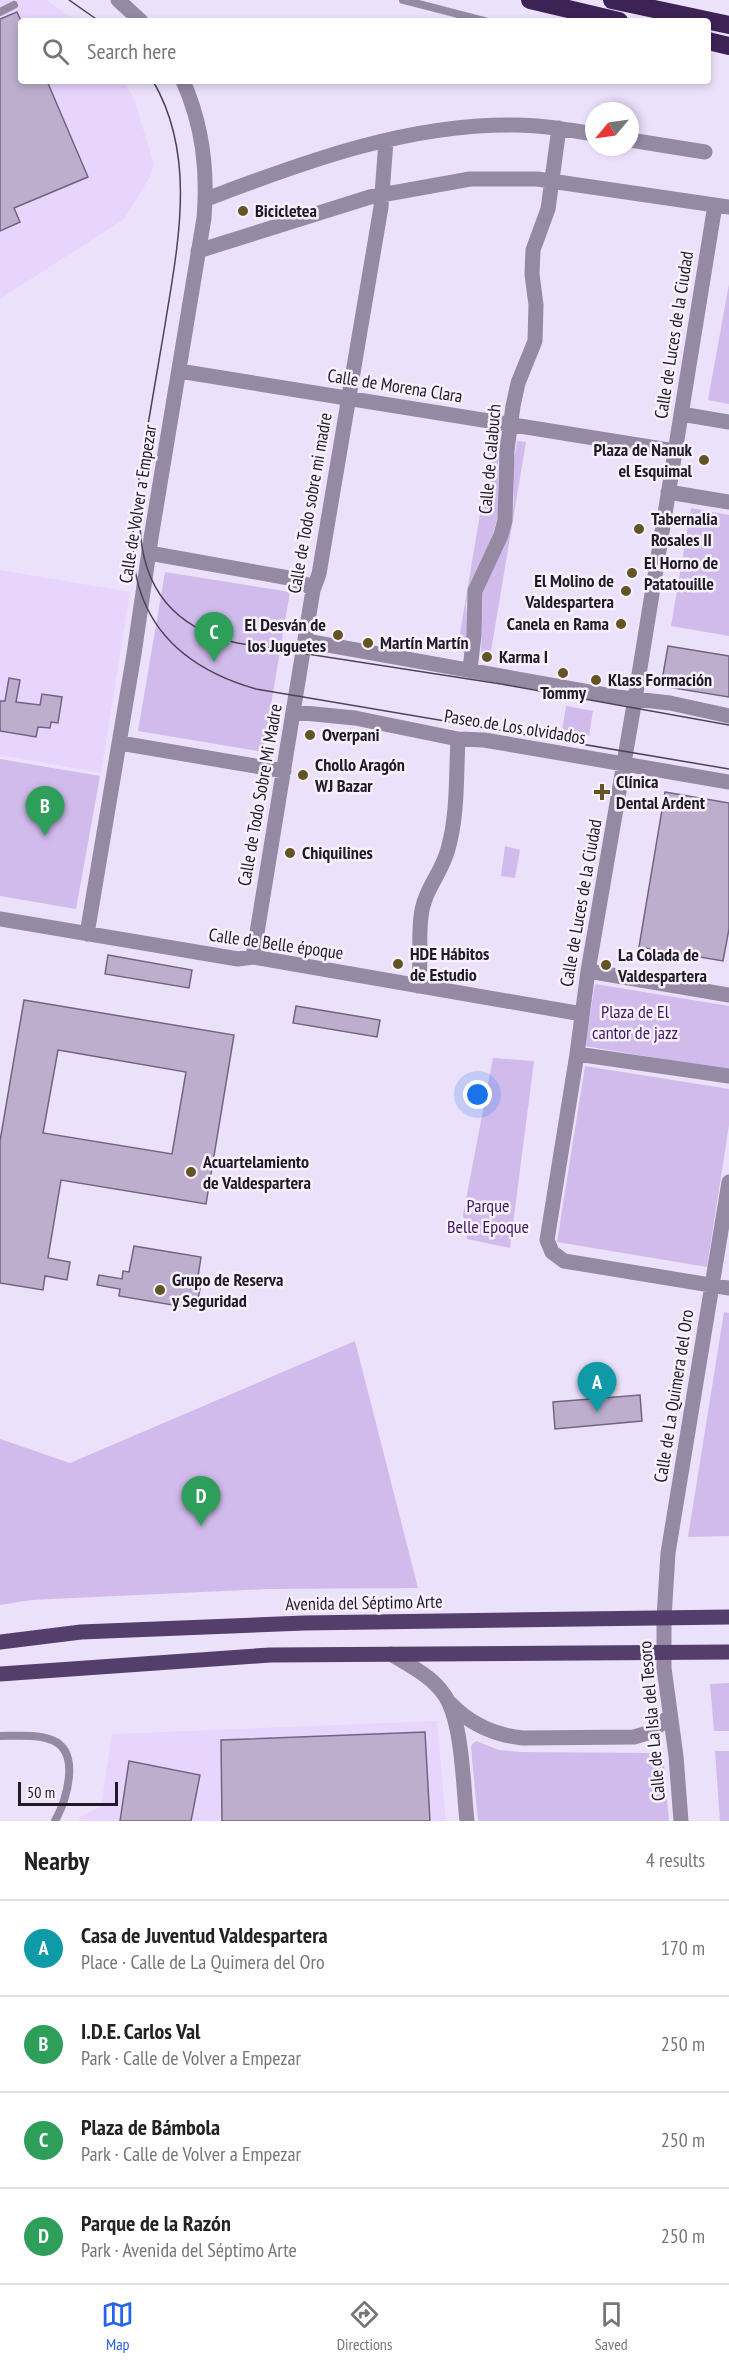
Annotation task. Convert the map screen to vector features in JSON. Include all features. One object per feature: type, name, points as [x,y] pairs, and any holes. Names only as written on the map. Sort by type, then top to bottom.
[{"type":"highway","points":[[531,0],[606,18]]},
{"type":"highway","points":[[612,0],[696,18]]},
{"type":"highway","points":[[711,21],[729,25]]},
{"type":"highway","points":[[711,42],[729,46]]},
{"type":"main road","name":"Avenida del Séptimo Arte","points":[[0,1642],[81,1632],[304,1623],[729,1617]]},
{"type":"main road","points":[[0,1674],[270,1654],[729,1652]]},
{"type":"street","points":[[118,0],[138,18]]},
{"type":"street","name":"Calle de Volver a Empezar","points":[[87,934],[120,743],[198,251],[209,196],[204,150],[192,101],[184,84]]},
{"type":"street","points":[[209,196],[347,150],[463,127],[517,125],[585,132]]},
{"type":"street","name":"Calle de Calabuch","points":[[470,669],[474,635],[475,591],[501,535],[505,520],[507,450],[511,424],[518,383],[535,341],[533,250],[548,209],[559,128]]},
{"type":"street","name":"Calle de Todo sobre mi madre","points":[[306,641],[382,194],[386,141]]},
{"type":"street","points":[[639,141],[705,152]]},
{"type":"street","points":[[198,251],[353,201],[470,179],[519,177],[722,206]]},
{"type":"street","name":"Calle de Luces de la Ciudad","points":[[712,1285],[560,1259],[552,1252],[547,1235],[577,1054],[588,971],[681,414],[722,206]]},
{"type":"street","name":"Calle de Morena Clara","points":[[179,371],[675,451]]},
{"type":"street","points":[[681,414],[729,422]]},
{"type":"street","points":[[669,492],[729,502]]},
{"type":"street","points":[[149,554],[289,578],[313,590]]},
{"type":"street","points":[[306,641],[635,699],[670,703],[729,716]]},
{"type":"street","name":"Calle de Todo Sobre Mi Madre","points":[[253,957],[306,641]]},
{"type":"street","name":"Paseo de Los olvidados","points":[[294,712],[355,718],[458,739],[484,740],[729,782]]},
{"type":"street","points":[[418,986],[421,959],[421,917],[424,901],[443,862],[452,836],[458,739]]},
{"type":"street","points":[[120,743],[284,771]]},
{"type":"street","name":"Calle de Belle époque","points":[[0,919],[238,959],[253,957],[582,1014]]},
{"type":"street","points":[[588,971],[729,995]]},
{"type":"street","points":[[577,1054],[729,1076]]},
{"type":"street","name":"Calle de La Quimera del Oro","points":[[664,1618],[669,1542],[729,1182]]},
{"type":"street","points":[[712,1285],[729,1288]]},
{"type":"street","name":"Calle de La Isla del Tesoro","points":[[664,1618],[663,1652],[676,1756],[681,1821]]},
{"type":"street","points":[[391,1654],[418,1671],[442,1691],[463,1717],[481,1727],[507,1736],[523,1738],[634,1737],[651,1732],[670,1716]]},
{"type":"street","points":[[451,1704],[467,1821]]},
{"type":"lane","points":[[404,0],[473,18]]},
{"type":"lane","points":[[0,12],[14,5]]},
{"type":"lane","points":[[0,1736],[48,1738],[60,1744],[68,1763],[70,1777],[68,1791],[55,1821]]},
{"type":"shaded area","points":[[0,0],[46,0],[73,18],[18,18],[18,84],[126,84],[135,101],[154,165],[150,177],[124,219],[0,299]]},
{"type":"shaded area","points":[[0,570],[130,592],[101,773],[0,755]]},
{"type":"shaded area","points":[[437,1721],[446,1821],[79,1821],[80,1817],[101,1806],[112,1734]]},
{"type":"green space","points":[[729,284],[729,404],[708,400]]},
{"type":"green space","points":[[493,437],[502,438],[498,464],[498,516],[493,534],[470,584],[466,604],[468,635],[466,653],[457,651]]},
{"type":"green space","points":[[517,441],[526,442],[490,657],[481,655],[483,592],[512,521],[513,467]]},
{"type":"green space","points":[[691,508],[729,515],[729,636],[671,626]]},
{"type":"green space","points":[[165,572],[290,592],[263,752],[138,731]]},
{"type":"green space","points":[[566,706],[593,711],[589,736],[562,731]]},
{"type":"green space","points":[[0,759],[100,776],[76,909],[0,896]]},
{"type":"green space","points":[[505,846],[520,850],[515,878],[501,876]]},
{"type":"green space","name":"Plaza de El cantor de jazz","points":[[595,984],[729,1006],[729,1070],[585,1046]]},
{"type":"green space","name":"Parque Belle Epoque","points":[[493,1058],[534,1061],[510,1248],[467,1239],[463,1215]]},
{"type":"green space","points":[[585,1066],[729,1089],[729,1125],[707,1267],[557,1242]]},
{"type":"green space","points":[[724,1312],[729,1313],[729,1536],[688,1537]]},
{"type":"green space","points":[[355,1341],[418,1588],[269,1589],[31,1600],[0,1605],[0,1439],[70,1463]]},
{"type":"green space","points":[[729,1683],[729,1731],[714,1731],[710,1684]]},
{"type":"green space","points":[[476,1741],[499,1750],[520,1752],[653,1753],[662,1759],[664,1764],[669,1821],[478,1821],[471,1748]]},
{"type":"green space","points":[[715,1751],[729,1751],[729,1821],[720,1821]]},
{"type":"building","points":[[17,12],[20,18],[18,84],[48,84],[88,177],[14,208],[20,222],[0,231],[0,19]]},
{"type":"building","points":[[668,646],[729,656],[729,697],[661,686]]},
{"type":"building","points":[[9,678],[20,680],[16,702],[40,705],[42,694],[62,697],[58,723],[51,722],[50,728],[38,727],[36,737],[0,731],[0,701],[5,701]]},
{"type":"building","points":[[665,792],[729,803],[729,929],[723,961],[639,947]]},
{"type":"building","points":[[108,955],[192,970],[189,988],[105,974]]},
{"type":"building","points":[[24,1000],[234,1035],[206,1204],[61,1180],[48,1258],[70,1262],[67,1280],[45,1276],[43,1290],[0,1283],[0,1141]],"holes":[[[58,1050],[186,1072],[172,1154],[43,1133]]]},
{"type":"building","points":[[296,1006],[380,1020],[377,1037],[293,1023]]},
{"type":"building","points":[[134,1246],[201,1257],[197,1283],[201,1284],[196,1309],[119,1296],[120,1289],[97,1285],[99,1275],[122,1279],[123,1271],[129,1272]]},
{"type":"building","points":[[640,1395],[642,1421],[555,1429],[553,1402]]},
{"type":"building","points":[[425,1732],[430,1821],[222,1821],[221,1740]]},
{"type":"building","points":[[129,1761],[200,1775],[191,1821],[120,1821]]},
{"type":"tram line","points":[[69,0],[95,18]]},
{"type":"tram line","points":[[154,84],[167,110],[175,139],[180,170],[179,232],[137,495],[133,548],[134,565],[143,599],[162,632],[175,646],[204,668],[256,689],[729,769]]},
{"type":"tram line","points":[[140,525],[147,569],[155,587],[166,603],[180,616],[215,636],[237,643],[501,684],[729,725]]},
{"type":"place","name":"Bicicletea","points":[[243,211]]},
{"type":"place","name":"Plaza de Nanuk el Esquimal","points":[[704,460]]},
{"type":"place","name":"Tabernalia Rosales II","points":[[639,529]]},
{"type":"place","name":"El Horno de Patatouille","points":[[632,573]]},
{"type":"place","name":"El Molino de Valdespartera","points":[[626,591]]},
{"type":"place","name":"Canela en Rama","points":[[621,624]]},
{"type":"place","name":"El Desván de los Juguetes","points":[[338,635]]},
{"type":"place","name":"Martín Martín","points":[[368,643]]},
{"type":"place","name":"Karma I","points":[[487,657]]},
{"type":"place","name":"Plaza de Bámbola","points":[[214,662]]},
{"type":"place","name":"Tommy","points":[[563,673]]},
{"type":"place","name":"Klass Formación","points":[[596,680]]},
{"type":"place","name":"Overpani","points":[[310,735]]},
{"type":"place","name":"Chollo Aragón WJ Bazar","points":[[303,775]]},
{"type":"place","name":"Clínica Dental Ardent","points":[[602,792]]},
{"type":"place","name":"I.D.E. Carlos Val","points":[[45,836]]},
{"type":"place","name":"Chiquilines","points":[[290,853]]},
{"type":"place","name":"HDE Hábitos de Estudio","points":[[398,964]]},
{"type":"place","name":"La Colada de Valdespartera","points":[[606,965]]},
{"type":"place","name":"Acuartelamiento de Valdespartera","points":[[191,1172]]},
{"type":"place","name":"Grupo de Reserva y Seguridad","points":[[160,1290]]},
{"type":"place","name":"Casa de Juventud Valdespartera","points":[[597,1412]]},
{"type":"place","name":"Parque de la Razón","points":[[201,1526]]}]
